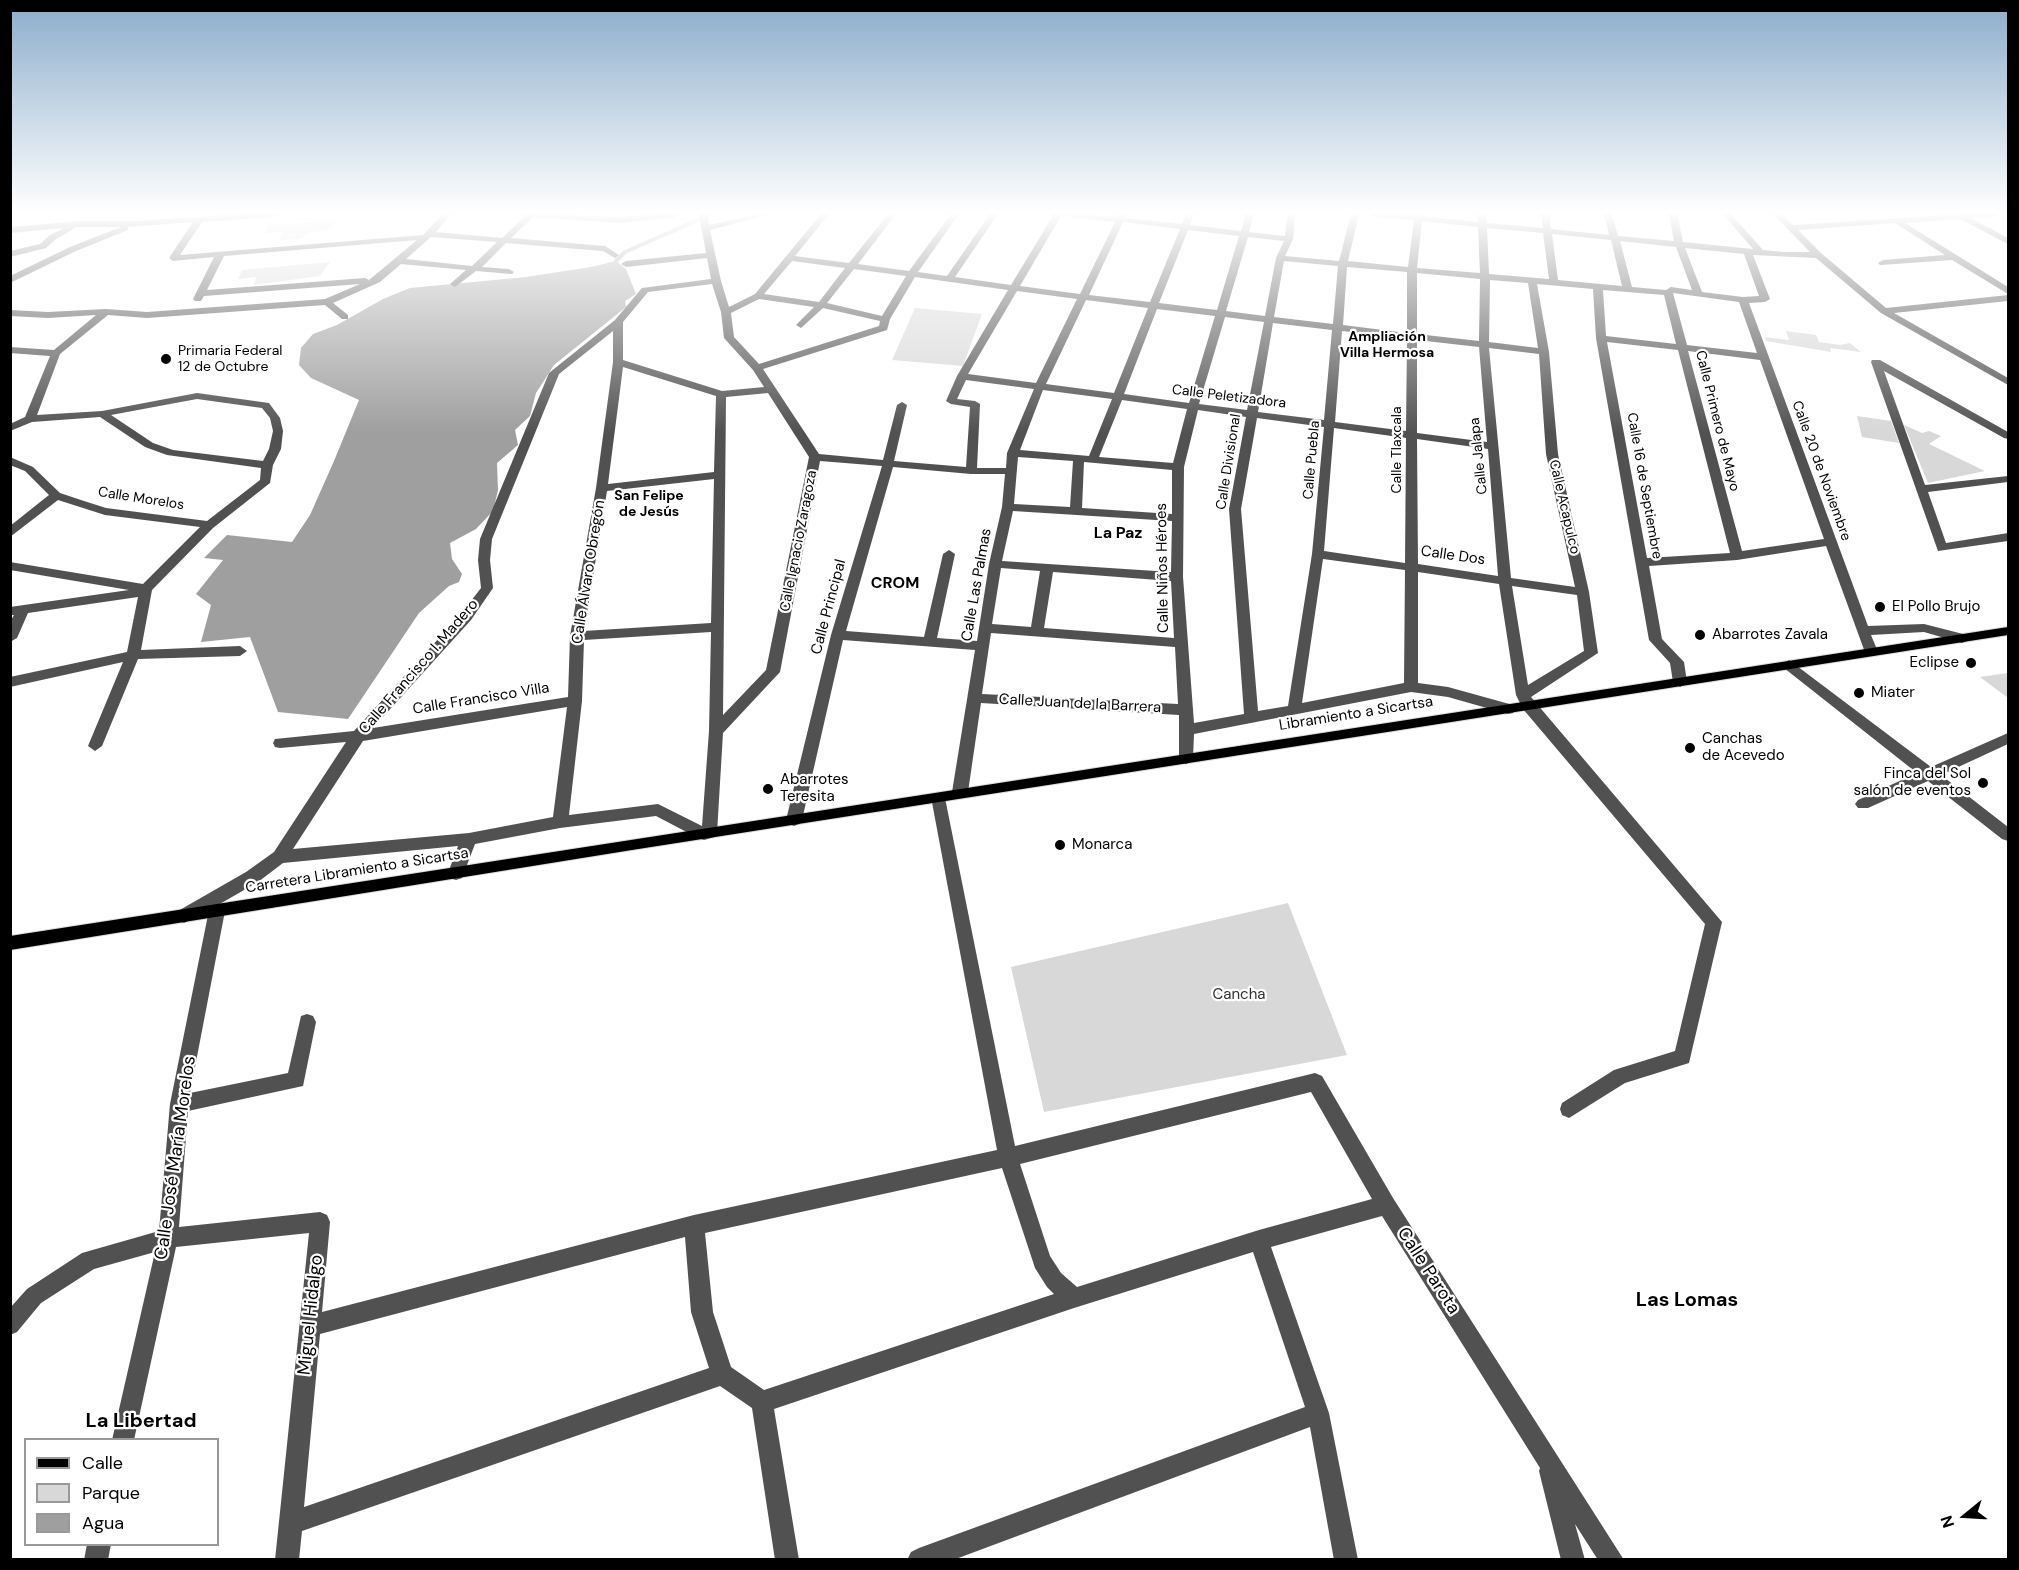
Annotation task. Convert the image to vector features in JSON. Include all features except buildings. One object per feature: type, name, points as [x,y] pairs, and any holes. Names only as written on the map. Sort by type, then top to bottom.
[{"type":"main road","name":"Libramiento a Sicartsa","points":[[706,834],[960,792],[1508,709],[1526,700],[1680,682],[2008,631]]},
{"type":"main road","name":"Carretera Libramiento a Sicartsa","points":[[10,943],[706,834]]},
{"type":"street","points":[[192,312],[204,287]]},
{"type":"street","points":[[201,294],[286,287]]},
{"type":"street","points":[[10,313],[48,315],[106,312],[147,315],[192,312],[327,302],[360,287]]},
{"type":"street","name":"Calle Francisco I. Madero","points":[[184,916],[252,877],[280,857],[358,736],[466,617],[487,588],[484,560],[486,539],[554,374],[618,322],[645,290],[667,287]]},
{"type":"street","name":"Calle Ignacio Zaragoza","points":[[716,731],[773,672],[815,457],[757,368],[729,338],[726,312],[718,287]]},
{"type":"street","points":[[726,312],[758,296],[766,287]]},
{"type":"street","points":[[801,325],[835,287]]},
{"type":"street","points":[[757,368],[884,324],[905,287]]},
{"type":"street","points":[[971,471],[975,404],[951,401],[962,376],[1015,287]]},
{"type":"street","points":[[1017,287],[1544,352]]},
{"type":"street","name":"Calle Las Palmas","points":[[960,792],[995,564],[1008,507],[1014,453],[1039,388],[1087,287]]},
{"type":"street","points":[[1093,459],[1160,287]]},
{"type":"street","name":"Calle Niños Héroes","points":[[1186,730],[1177,577],[1178,467],[1228,287]]},
{"type":"street","name":"Calle Divisional","points":[[1251,718],[1235,509],[1275,287]]},
{"type":"street","name":"Calle Puebla","points":[[1294,710],[1318,554],[1342,287]]},
{"type":"street","name":"Calle Tlaxcala","points":[[1412,287],[1412,687]]},
{"type":"street","name":"Calle Jalapa","points":[[1485,287],[1484,345],[1505,581],[1526,700]]},
{"type":"street","name":"Calle Acapulco","points":[[1526,700],[1591,653],[1583,592],[1551,454],[1544,352],[1533,287]]},
{"type":"street","name":"Calle 16 de Septiembre","points":[[1598,287],[1601,338],[1656,640],[1677,662],[1680,682]]},
{"type":"street","points":[[1601,287],[1668,293],[1671,290],[1743,300],[1764,299],[1760,287]]},
{"type":"street","points":[[1696,287],[1698,293]]},
{"type":"street","points":[[1856,287],[1884,311],[2008,382]]},
{"type":"street","name":"Calle Primero de Mayo","points":[[1668,293],[1737,556]]},
{"type":"street","points":[[758,296],[821,305],[884,324]]},
{"type":"street","points":[[1884,311],[2008,298]]},
{"type":"street","name":"Calle 20 de Noviembre","points":[[1743,300],[1871,652]]},
{"type":"street","points":[[327,302],[345,316]]},
{"type":"street","points":[[30,419],[56,353],[106,312]]},
{"type":"street","name":"Calle Álvaro Obregón","points":[[560,822],[575,701],[577,636],[602,488],[618,362],[618,322]]},
{"type":"street","points":[[1601,338],[1763,357]]},
{"type":"street","points":[[10,350],[56,353]]},
{"type":"street","points":[[618,362],[721,394],[770,390]]},
{"type":"street","points":[[2008,436],[1876,362],[1942,548],[2008,537]]},
{"type":"street","points":[[1993,375],[2008,372]]},
{"type":"street","name":"Calle Peletizadora","points":[[962,376],[1039,388],[1493,446]]},
{"type":"street","points":[[280,857],[469,839],[560,822],[658,810],[706,834],[716,731],[721,394]]},
{"type":"street","points":[[10,428],[30,419],[102,414],[198,396],[265,405],[275,418],[278,432],[275,449],[267,465],[266,481],[209,525],[145,591],[133,655],[95,746]]},
{"type":"street","name":"Calle Principal","points":[[794,820],[838,635],[888,464],[902,405]]},
{"type":"street","points":[[102,414],[149,445],[171,453],[267,465]]},
{"type":"street","points":[[1014,453],[1178,467]]},
{"type":"street","points":[[815,457],[971,471],[1012,471]]},
{"type":"street","points":[[1076,511],[1079,459]]},
{"type":"street","name":"Calle Morelos","points":[[11,460],[29,469],[56,495],[105,511],[209,525]]},
{"type":"street","points":[[602,488],[720,475]]},
{"type":"street","points":[[1921,489],[2008,479]]},
{"type":"street","points":[[10,533],[56,495]]},
{"type":"street","points":[[1008,507],[1179,518]]},
{"type":"street","points":[[1642,562],[1737,556],[1830,542]]},
{"type":"street","points":[[929,642],[949,554]]},
{"type":"street","name":"Calle Dos","points":[[1318,554],[1583,592]]},
{"type":"street","points":[[995,564],[1177,577]]},
{"type":"street","points":[[10,566],[145,591]]},
{"type":"street","points":[[1037,633],[1047,569]]},
{"type":"street","points":[[10,638],[17,610],[145,591]]},
{"type":"street","points":[[577,636],[718,627]]},
{"type":"street","points":[[985,628],[1181,643]]},
{"type":"street","points":[[1863,631],[1924,628],[1962,638]]},
{"type":"street","points":[[838,635],[983,646]]},
{"type":"street","points":[[10,682],[133,655],[240,651]]},
{"type":"street","points":[[1788,665],[2008,836]]},
{"type":"street","points":[[1186,758],[1186,730],[1412,687],[1448,692],[1508,709]]},
{"type":"street","name":"Calle Juan de la Barrera","points":[[973,698],[1186,710]]},
{"type":"street","points":[[1526,700],[1714,922],[1683,1057],[1620,1076],[1569,1109]]},
{"type":"street","name":"Calle Francisco Villa","points":[[280,743],[358,736],[575,701]]},
{"type":"street","points":[[1863,804],[2008,738]]},
{"type":"street","points":[[939,797],[1008,1157],[1042,1261],[1054,1280],[1074,1298]]},
{"type":"street","points":[[456,873],[469,839]]},
{"type":"street","name":"Calle José María Morelos","points":[[123,1438],[168,1238],[179,1104],[217,911]]},
{"type":"street","points":[[179,1104],[296,1080],[307,1022]]},
{"type":"street","name":"Calle Parota","points":[[1008,1157],[1315,1082],[1386,1205],[1612,1560]]},
{"type":"street","points":[[310,1326],[694,1225],[1008,1157]]},
{"type":"street","points":[[762,1402],[1074,1298],[1259,1240],[1386,1205]]},
{"type":"street","name":"Miguel Hidalgo","points":[[168,1238],[320,1222],[286,1560]]},
{"type":"street","points":[[694,1225],[702,1312],[722,1374],[762,1402],[787,1560]]},
{"type":"street","points":[[10,1325],[34,1296],[89,1260],[168,1238]]},
{"type":"street","points":[[1259,1240],[1318,1413],[1346,1560]]},
{"type":"street","points":[[290,1523],[722,1374]]},
{"type":"street","points":[[919,1560],[1318,1413]]},
{"type":"street","points":[[1547,1456],[1573,1560]]},
{"type":"green space","points":[[915,308],[982,314],[963,366],[892,360]]},
{"type":"green space","points":[[1786,331],[1816,335],[1819,342],[1840,345],[1850,343],[1861,352],[1830,348],[1831,352],[1766,341],[1765,337],[1789,340]]},
{"type":"green space","points":[[1857,416],[1891,421],[1899,443],[1862,437]]},
{"type":"green space","points":[[1904,425],[1922,433],[1929,431],[1941,436],[1929,444],[1985,471],[1928,483]]},
{"type":"green space","points":[[2008,673],[2008,698],[1980,677]]},
{"type":"green space","name":"Cancha","points":[[1288,903],[1347,1055],[1044,1112],[1011,967]]},
{"type":"water","points":[[633,287],[636,294],[625,301],[626,307],[554,365],[536,393],[530,416],[515,430],[518,445],[497,463],[498,490],[493,511],[476,529],[450,543],[452,559],[462,574],[459,582],[449,586],[419,613],[348,719],[278,712],[250,637],[201,642],[211,605],[196,594],[223,560],[204,558],[227,535],[292,542],[310,515],[359,400],[311,378],[299,365],[301,348],[313,334],[337,325],[383,299],[410,288]]},
{"type":"place","name":"Primaria Federal 12 de Octubre","points":[[166,359]]},
{"type":"place","name":"El Pollo Brujo","points":[[1880,607]]},
{"type":"place","name":"Abarrotes Zavala","points":[[1700,635]]},
{"type":"place","name":"Eclipse","points":[[1971,663]]},
{"type":"place","name":"Miater","points":[[1859,693]]},
{"type":"place","name":"Canchas de Acevedo","points":[[1690,748]]},
{"type":"place","name":"Finca del Sol salón de eventos","points":[[1983,783]]},
{"type":"place","name":"Abarrotes Teresita","points":[[768,789]]},
{"type":"place","name":"Monarca","points":[[1060,845]]},
{"type":"district","name":"Ampliación Villa Hermosa","points":[[1387,346]]},
{"type":"district","name":"San Felipe de Jesús","points":[[649,504]]},
{"type":"district","name":"La Paz","points":[[1118,534]]},
{"type":"district","name":"CROM","points":[[895,584]]},
{"type":"district","name":"Las Lomas","points":[[1687,1301]]},
{"type":"district","name":"La Libertad","points":[[141,1422]]}]
